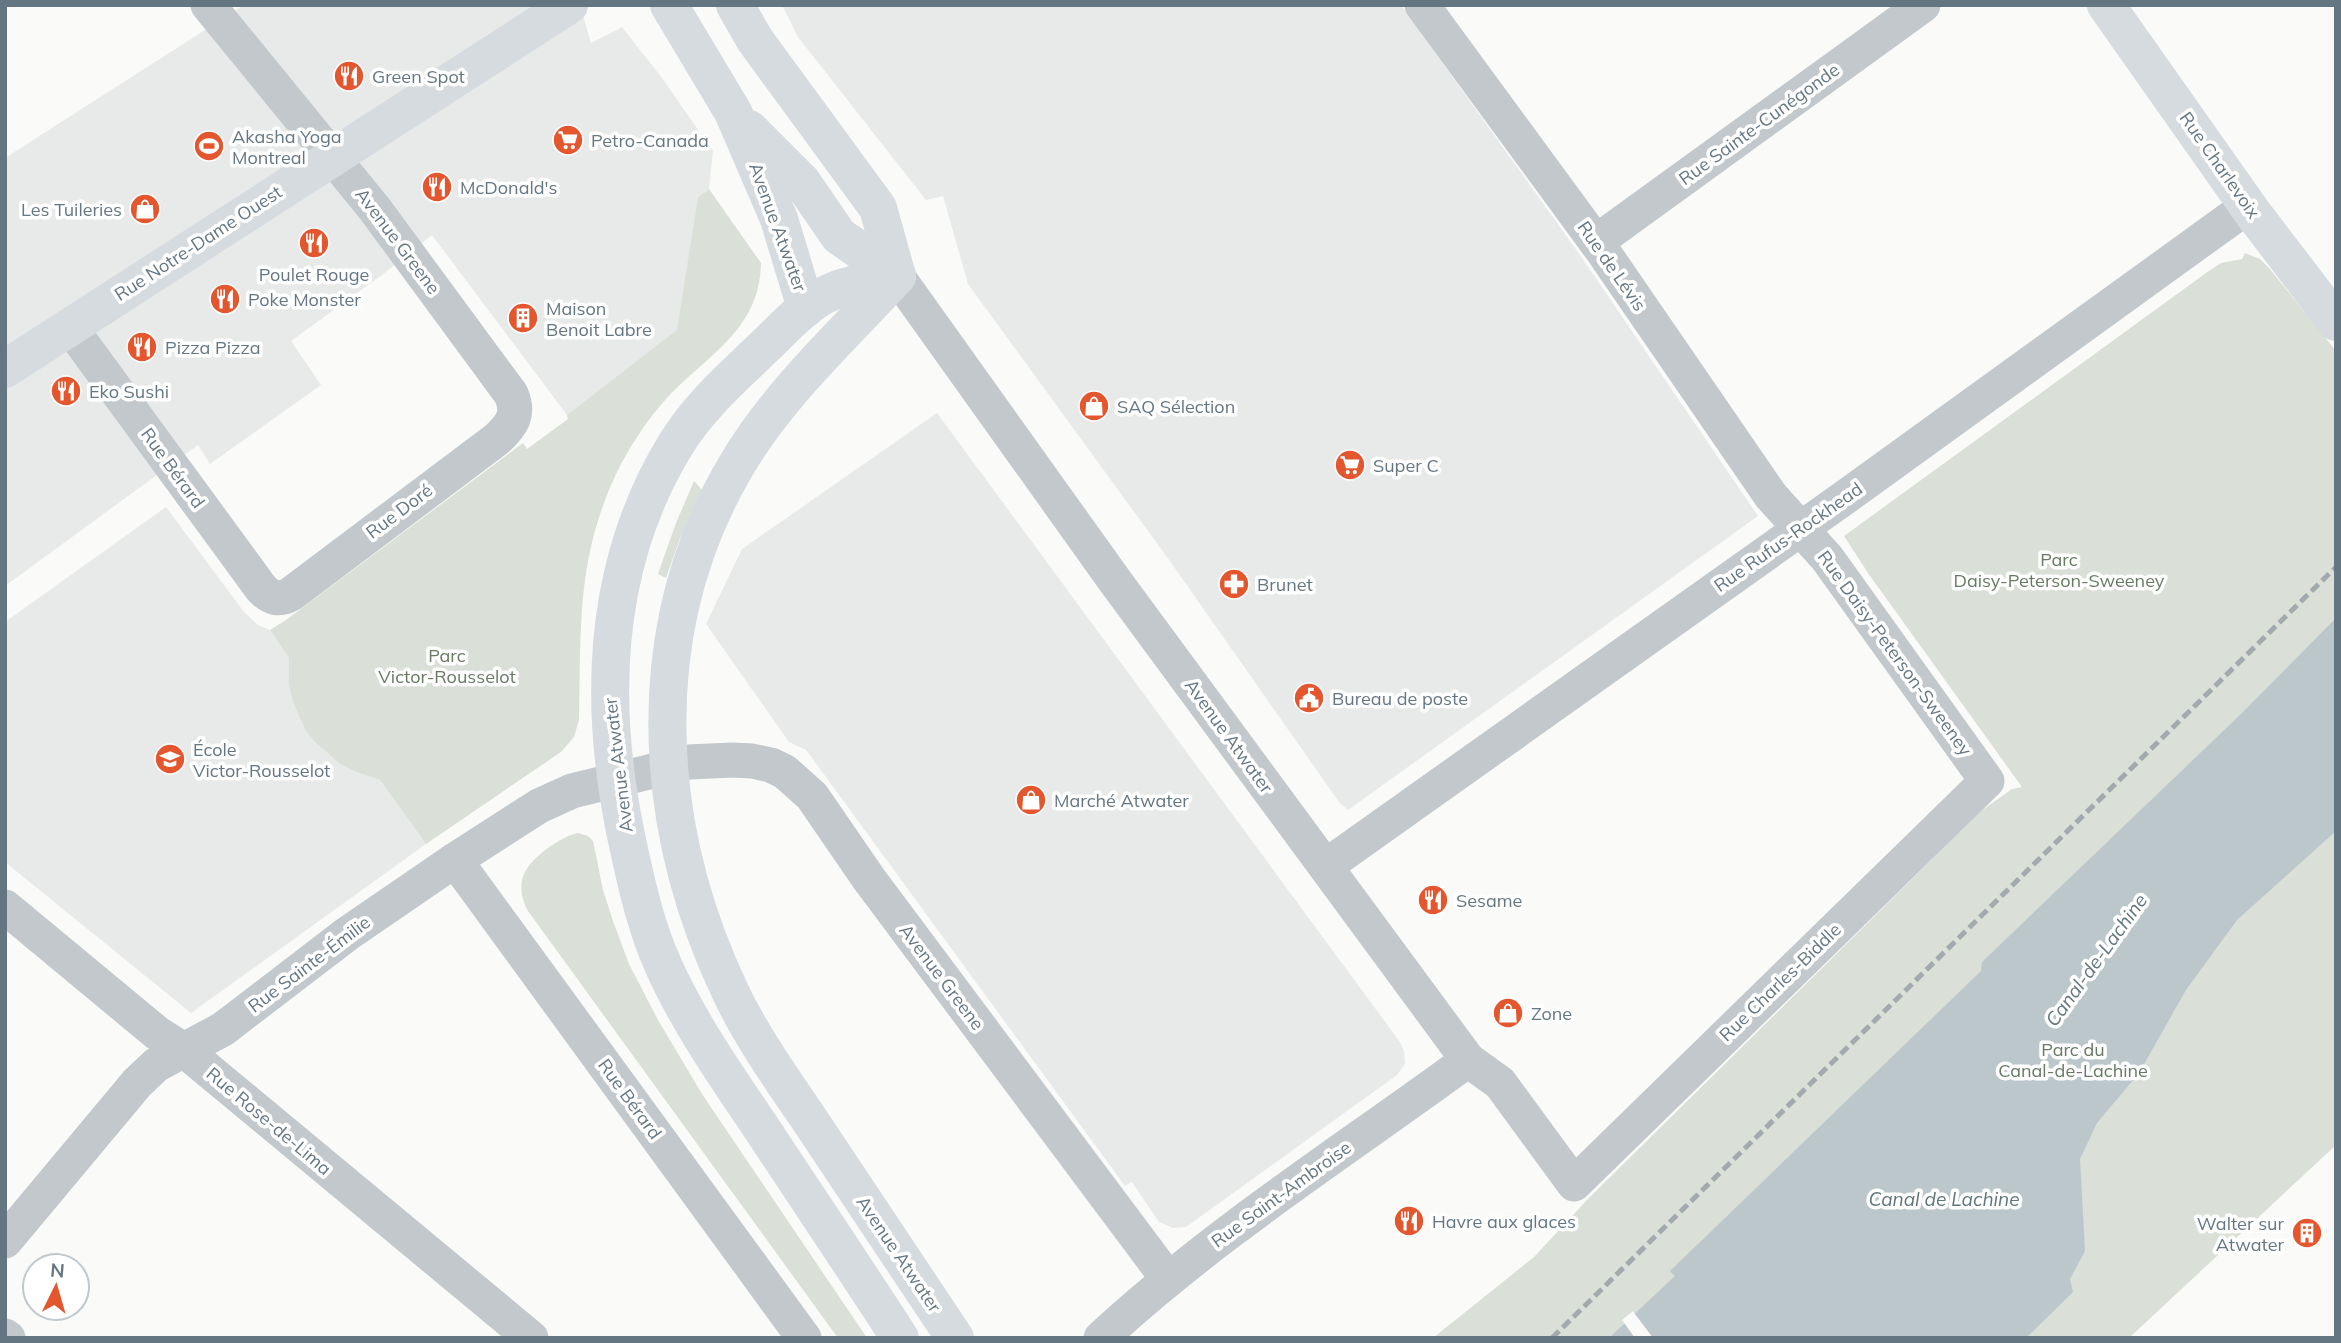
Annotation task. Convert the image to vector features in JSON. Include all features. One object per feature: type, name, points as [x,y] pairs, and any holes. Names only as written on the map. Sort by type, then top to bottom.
[{"type":"main road","name":"Rue Notre-Dame Ouest","points":[[5,369],[569,5]]},
{"type":"main road","name":"Avenue Atwater","points":[[669,5],[733,112],[779,219],[806,308],[723,385],[695,416],[660,470],[638,520],[623,569],[611,642],[610,715],[624,826],[649,931],[694,1026],[900,1338]]},
{"type":"main road","name":"Avenue Atwater","points":[[735,5],[755,40],[878,208],[897,276]]},
{"type":"main road","name":"Rue Charlevoix","points":[[2106,5],[2248,206],[2336,322]]},
{"type":"main road","name":"Avenue Atwater","points":[[733,112],[802,182],[839,236],[897,276]]},
{"type":"main road","name":"Avenue Atwater","points":[[897,276],[771,413],[736,465],[712,510],[690,562],[672,638],[667,709],[669,767],[676,817],[693,895],[709,943],[731,994],[763,1050],[955,1338]]},
{"type":"main road","points":[[806,308],[840,288],[897,276]]},
{"type":"street","name":"Avenue Greene","points":[[208,5],[388,226],[511,394],[516,408],[513,421]]},
{"type":"street","name":"Rue de Lévis","points":[[1422,5],[1596,242],[1772,496],[1800,528]]},
{"type":"street","name":"Rue Sainte-Cunégonde","points":[[1596,242],[1923,5]]},
{"type":"street","name":"Rue Rufus-Rockhead","points":[[1326,866],[2248,206]]},
{"type":"street","name":"Avenue Atwater","points":[[897,276],[1115,581],[1468,1060],[1500,1083],[1574,1184]]},
{"type":"street","name":"Rue Bérard","points":[[70,327],[261,588],[270,596],[282,597]]},
{"type":"street","name":"Rue Doré","points":[[282,597],[291,594],[496,439],[513,421]]},
{"type":"street","name":"Rue Daisy-Peterson-Sweeney","points":[[1800,528],[1827,558],[1987,781]]},
{"type":"street","name":"Avenue Greene","points":[[669,767],[708,761],[752,761],[771,765],[797,781],[812,796],[877,890],[1168,1279]]},
{"type":"street","name":"Rue Sainte-Émilie","points":[[5,1241],[156,1065],[223,1029],[321,953],[455,860],[539,806],[572,791],[669,767]]},
{"type":"street","name":"Rue Charles-Biddle","points":[[1574,1184],[1987,781]]},
{"type":"street","name":"Rue Bérard","points":[[455,860],[804,1338]]},
{"type":"street","name":"Rue Rose-de-Lima","points":[[5,907],[157,1033],[184,1050],[531,1338]]},
{"type":"street","name":"Rue Saint-Ambroise","points":[[1101,1338],[1207,1247],[1468,1060]]},
{"type":"shaded area","points":[[244,5],[580,5],[591,43],[622,27],[713,151],[709,189],[698,197],[678,330],[567,415],[432,235],[291,341],[321,385],[210,464],[198,445],[5,586],[5,158]]},
{"type":"shaded area","points":[[782,5],[1401,5],[1580,255],[1758,516],[1348,810],[1339,802],[1167,557],[968,284],[943,196],[926,200],[798,37]]},
{"type":"shaded area","points":[[937,413],[1404,1051],[1405,1064],[1397,1075],[1186,1227],[1173,1228],[1159,1222],[1132,1182],[1125,1186],[812,758],[806,750],[789,742],[706,624],[742,549]]},
{"type":"shaded area","name":"École Victor-Rousselot","points":[[166,507],[244,612],[258,625],[270,630],[289,658],[293,702],[316,743],[340,764],[380,780],[426,844],[191,1013],[5,862],[5,622]]},
{"type":"green space","name":"Parc Victor-Rousselot","points":[[709,189],[761,263],[758,286],[752,306],[729,339],[667,398],[648,421],[621,464],[606,497],[588,559],[584,589],[579,720],[574,737],[561,752],[426,844],[380,780],[340,764],[306,731],[293,702],[289,684],[289,658],[270,630],[523,443],[527,449],[568,419],[567,415],[677,330],[698,197]]},
{"type":"green space","name":"Parc du Canal-de-Lachine","points":[[2245,253],[2260,259],[2269,268],[2336,351],[2336,1145],[2129,1338],[1433,1338],[1534,1257],[1587,1200],[1981,811],[2012,789],[2022,787],[1844,536],[2206,273],[2221,263],[2242,259]]},
{"type":"green space","points":[[694,481],[702,490],[666,578],[658,574]]},
{"type":"green space","points":[[578,833],[593,841],[603,890],[613,921],[629,964],[658,1020],[702,1094],[867,1338],[838,1338],[528,911],[521,890],[529,866],[552,845]]},
{"type":"water","name":"Canal de Lachine","points":[[2336,618],[2336,831],[2237,920],[2186,990],[2139,1073],[2097,1123],[2080,1159],[2085,1251],[2070,1279],[2073,1292],[2026,1338],[1609,1338],[1675,1276],[1670,1271],[1981,971],[1982,962],[2242,713]]},
{"type":"pier","points":[[1633,1311],[1653,1338],[1635,1338],[1622,1320]]},
{"type":"railway","points":[[1552,1338],[2336,567]]},
{"type":"place","name":"Green Spot","points":[[349,76]]},
{"type":"place","name":"Petro-Canada","points":[[568,140]]},
{"type":"place","name":"Akasha Yoga Montreal","points":[[209,146]]},
{"type":"place","name":"McDonald's","points":[[437,187]]},
{"type":"place","name":"Les Tuileries","points":[[145,209]]},
{"type":"place","name":"Poulet Rouge","points":[[314,243]]},
{"type":"place","name":"Poke Monster","points":[[225,299]]},
{"type":"place","name":"Maison Benoit Labre","points":[[523,318]]},
{"type":"place","name":"Pizza Pizza","points":[[142,347]]},
{"type":"place","name":"Eko Sushi","points":[[66,391]]},
{"type":"place","name":"SAQ Sélection","points":[[1094,406]]},
{"type":"place","name":"Super C","points":[[1350,465]]},
{"type":"place","name":"Brunet","points":[[1234,584]]},
{"type":"place","name":"Bureau de poste","points":[[1309,698]]},
{"type":"place","name":"École Victor-Rousselot","points":[[170,759]]},
{"type":"place","name":"Marché Atwater","points":[[1031,800]]},
{"type":"place","name":"Sesame","points":[[1433,900]]},
{"type":"place","name":"Zone","points":[[1508,1013]]},
{"type":"place","name":"Havre aux glaces","points":[[1409,1221]]},
{"type":"place","name":"Walter sur Atwater","points":[[2307,1233]]},
{"type":"park label","name":"Parc Daisy-Peterson-Sweeney","points":[[2059,569]]},
{"type":"water label","name":"Canal-de-Lachine","points":[[2096,960]]}]
